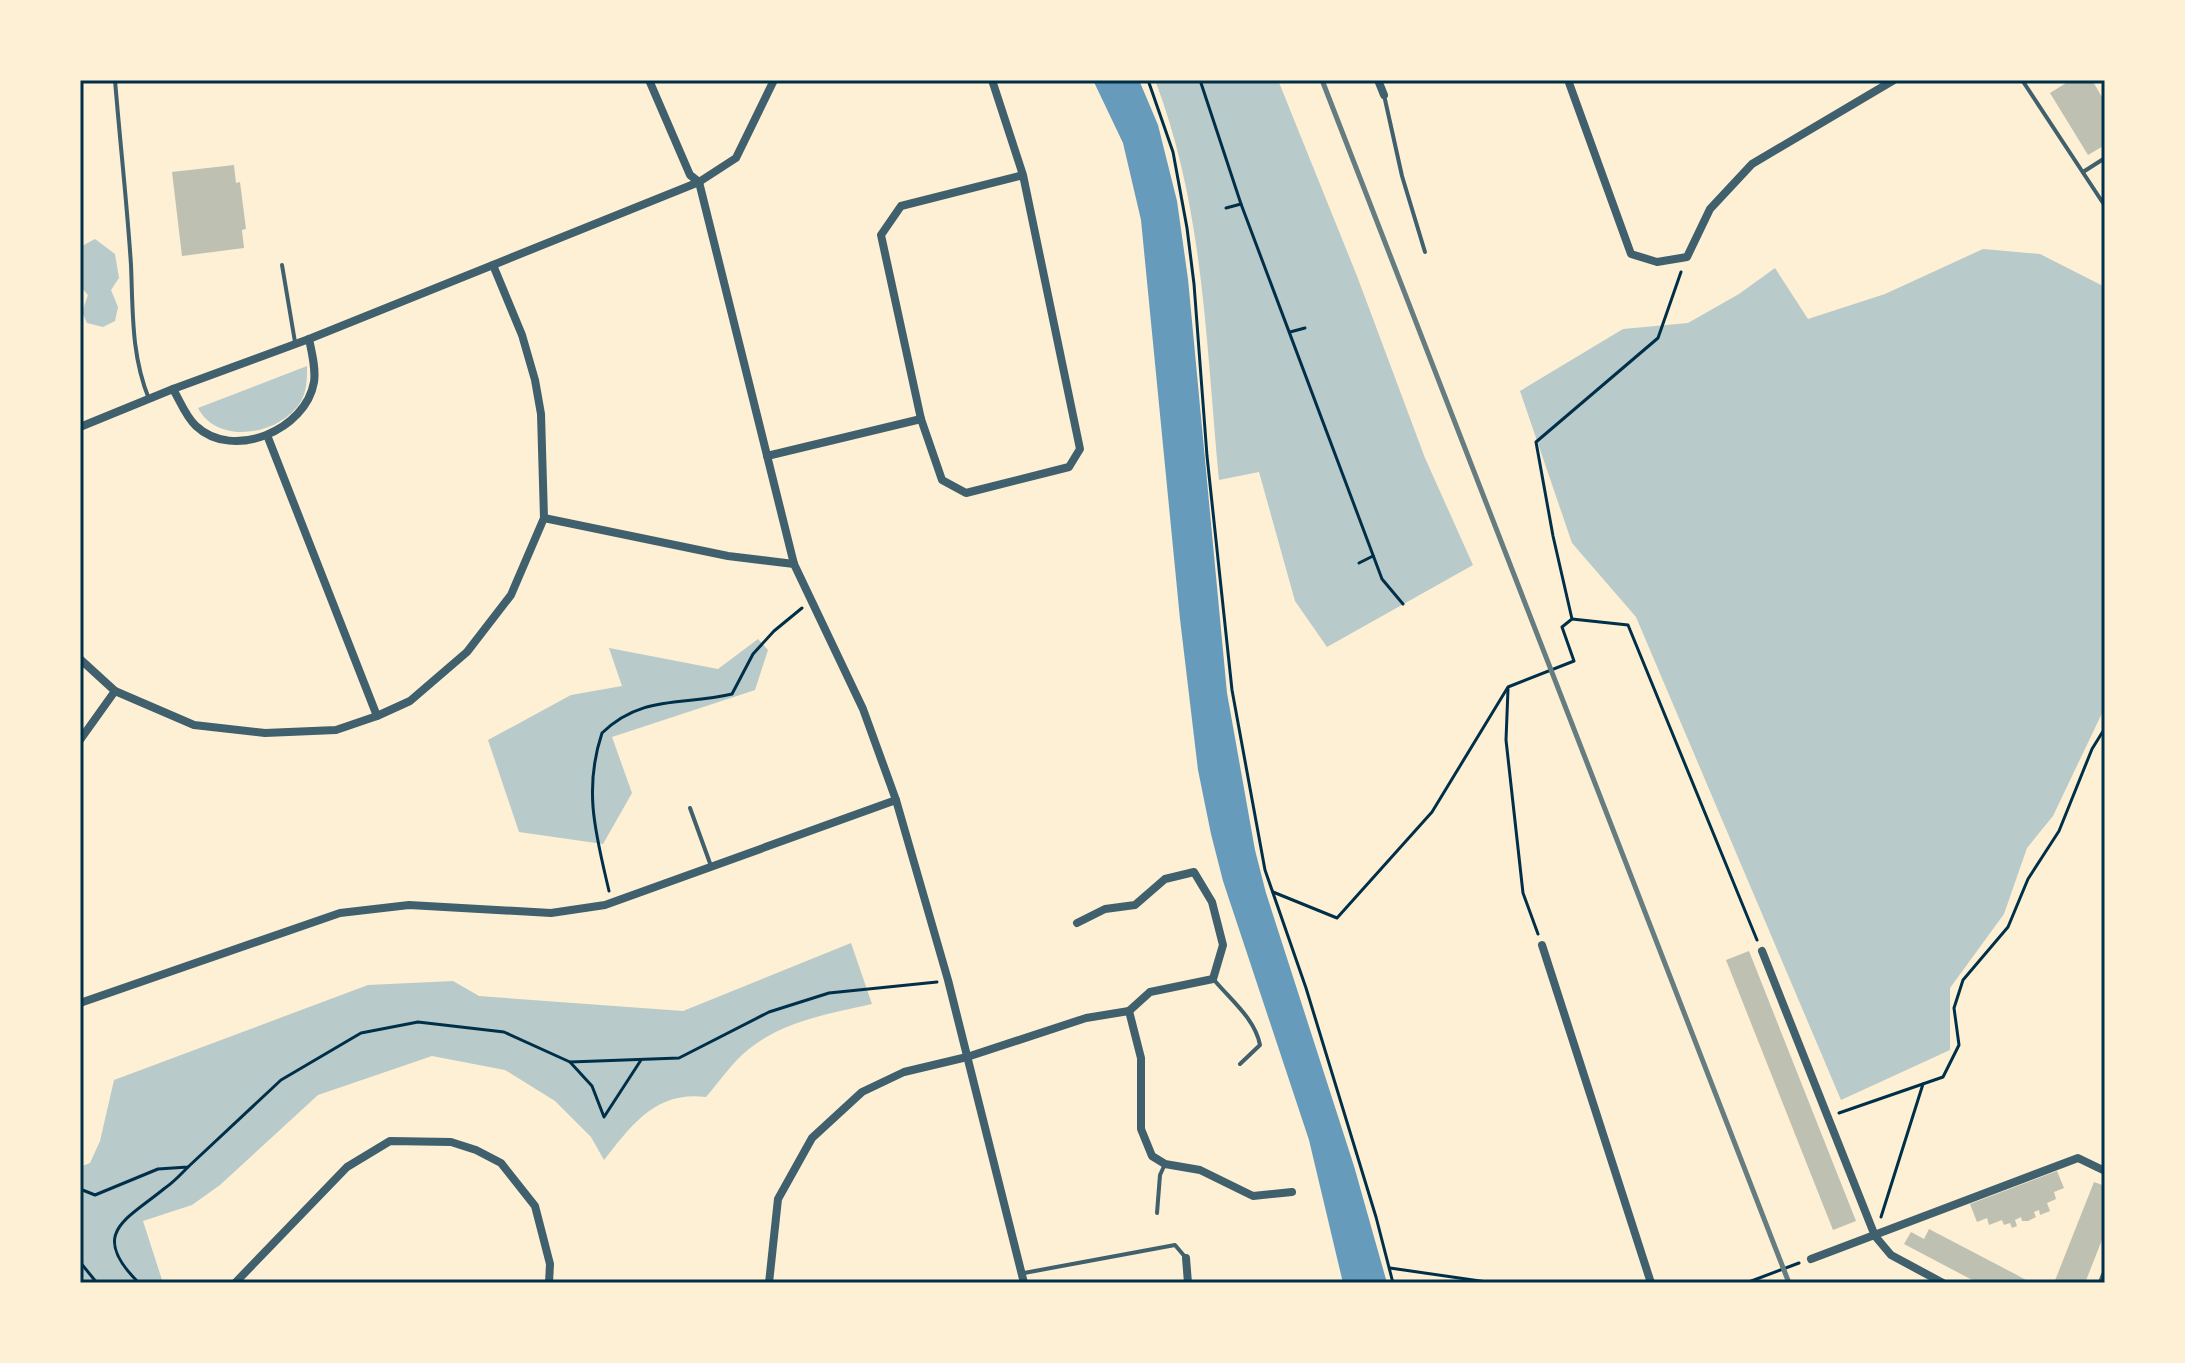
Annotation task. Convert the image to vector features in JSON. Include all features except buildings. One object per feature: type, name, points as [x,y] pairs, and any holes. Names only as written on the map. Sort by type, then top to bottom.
[{"type":"street","points":[[649,80],[690,175],[699,182],[794,564],[863,709],[896,800],[948,980],[1022,1278]]},
{"type":"street","points":[[80,427],[295,345],[699,182],[736,158],[774,80]]},
{"type":"street","points":[[992,80],[1023,175],[1080,449],[1069,467],[966,493],[942,480],[921,419],[881,235],[901,206],[1023,175]]},
{"type":"street","points":[[1378,80],[1384,95]]},
{"type":"street","points":[[1568,80],[1631,254],[1657,262],[1687,257],[1710,209],[1752,164],[1882,83],[1894,80]]},
{"type":"street","points":[[80,659],[115,691],[194,725],[265,733],[336,730],[377,716],[410,701],[467,652],[511,595],[544,518],[541,414],[535,380],[522,335],[493,265]]},
{"type":"street","points":[[173,389],[196,426],[212,435],[237,442],[267,435],[300,414],[308,399],[314,382],[309,339]]},
{"type":"street","points":[[767,456],[921,419]]},
{"type":"street","points":[[267,435],[377,716]]},
{"type":"street","points":[[544,518],[728,556],[794,564]]},
{"type":"street","points":[[80,740],[115,691]]},
{"type":"street","points":[[80,1003],[340,913],[409,905],[551,913],[612,902],[896,800]]},
{"type":"street","points":[[769,1283],[778,1199],[812,1138],[862,1092],[904,1072],[967,1057],[1086,1018],[1129,1011],[1150,992],[1213,979],[1223,945],[1212,902],[1194,872],[1165,879],[1135,905],[1105,909],[1077,923]]},
{"type":"street","points":[[1542,945],[1651,1283]]},
{"type":"street","points":[[1762,951],[1875,1236],[1891,1255],[1943,1283]]},
{"type":"street","points":[[1129,1011],[1141,1058],[1141,1129],[1152,1156],[1165,1164],[1200,1170],[1253,1196],[1292,1192]]},
{"type":"street","points":[[235,1283],[347,1167],[390,1141],[451,1142],[501,1163],[535,1206],[550,1264],[549,1283]]},
{"type":"street","points":[[1811,1259],[2078,1158],[2105,1171]]},
{"type":"street","points":[[1186,1258],[1188,1283]]},
{"type":"street","points":[[2102,1283],[2105,1275]]},
{"type":"lane","points":[[115,80],[134,343],[142,383],[149,399]]},
{"type":"lane","points":[[2022,80],[2105,206]]},
{"type":"lane","points":[[1384,95],[1402,176],[1425,252]]},
{"type":"lane","points":[[2083,172],[2105,158]]},
{"type":"lane","points":[[282,265],[295,345]]},
{"type":"lane","points":[[690,808],[711,867]]},
{"type":"lane","points":[[1213,979],[1252,1022],[1258,1036],[1260,1045],[1240,1064]]},
{"type":"lane","points":[[1157,1213],[1160,1175],[1165,1164]]},
{"type":"lane","points":[[1022,1278],[1175,1245],[1186,1258]]},
{"type":"path","points":[[1148,80],[1173,152],[1187,228],[1232,690],[1248,783],[1272,892],[1306,988],[1393,1283]]},
{"type":"path","points":[[1200,80],[1241,204],[1373,556],[1382,579],[1403,604]]},
{"type":"path","points":[[1226,208],[1241,204]]},
{"type":"path","points":[[1572,619],[1536,442],[1658,338],[1687,257]]},
{"type":"path","points":[[1290,332],[1305,328]]},
{"type":"path","points":[[1359,563],[1373,556]]},
{"type":"path","points":[[612,902],[592,821],[592,796],[602,733],[624,716],[646,706],[732,694],[753,654],[774,631],[812,601]]},
{"type":"path","points":[[1272,892],[1337,918],[1432,812],[1508,687],[1574,661],[1562,627],[1572,619],[1628,625],[1762,951]]},
{"type":"path","points":[[1508,687],[1506,740],[1523,893],[1542,945]]},
{"type":"path","points":[[1828,1117],[1943,1077],[1959,1045],[1954,1008],[1963,980],[2008,927],[2028,879],[2059,831],[2092,749],[2105,728]]},
{"type":"path","points":[[570,1062],[679,1058],[769,1012],[829,993],[948,980]]},
{"type":"path","points":[[139,1283],[117,1254],[114,1241],[120,1224],[188,1167],[281,1080],[361,1033],[418,1022],[504,1032],[570,1062],[592,1086],[604,1117],[642,1059]]},
{"type":"path","points":[[1875,1236],[1923,1084]]},
{"type":"path","points":[[80,1189],[95,1195],[158,1169],[188,1167]]},
{"type":"path","points":[[1746,1283],[1811,1259]]},
{"type":"path","points":[[80,1262],[97,1283]]},
{"type":"path","points":[[1390,1268],[1494,1283]]},
{"type":"shaded area","points":[[1155,80],[1278,80],[1357,276],[1425,458],[1473,565],[1327,647],[1295,601],[1259,472],[1219,480],[1206,328],[1193,227],[1184,178]]},
{"type":"shaded area","points":[[95,239],[115,254],[119,278],[111,290],[118,307],[115,321],[103,327],[87,323],[82,312],[88,295],[80,286],[80,247]]},
{"type":"shaded area","points":[[1983,249],[2040,254],[2105,287],[2105,707],[2053,816],[2027,848],[2004,914],[1950,988],[1950,1050],[1841,1100],[1636,617],[1572,543],[1520,391],[1623,329],[1688,323],[1739,294],[1775,268],[1808,319],[1885,294]]},
{"type":"shaded area","points":[[307,366],[307,381],[300,403],[290,414],[263,429],[248,432],[219,427],[207,420],[198,408]]},
{"type":"shaded area","points":[[758,639],[768,650],[755,690],[612,737],[632,793],[603,844],[519,832],[488,740],[571,695],[622,686],[609,648],[718,669]]},
{"type":"shaded area","points":[[851,943],[872,1004],[804,1021],[772,1034],[743,1054],[706,1097],[672,1099],[646,1113],[604,1160],[591,1137],[555,1101],[505,1070],[432,1056],[318,1095],[220,1185],[192,1205],[143,1221],[163,1283],[80,1283],[80,1167],[90,1163],[100,1141],[114,1080],[368,985],[453,981],[479,996],[683,1011]]},
{"type":"water","points":[[1093,80],[1139,80],[1158,125],[1177,201],[1188,279],[1227,693],[1255,850],[1354,1166],[1387,1283],[1343,1283],[1309,1140],[1223,881],[1211,834],[1198,770],[1180,619],[1141,220],[1123,143]]},
{"type":"railway","points":[[1322,80],[1789,1283]]}]
